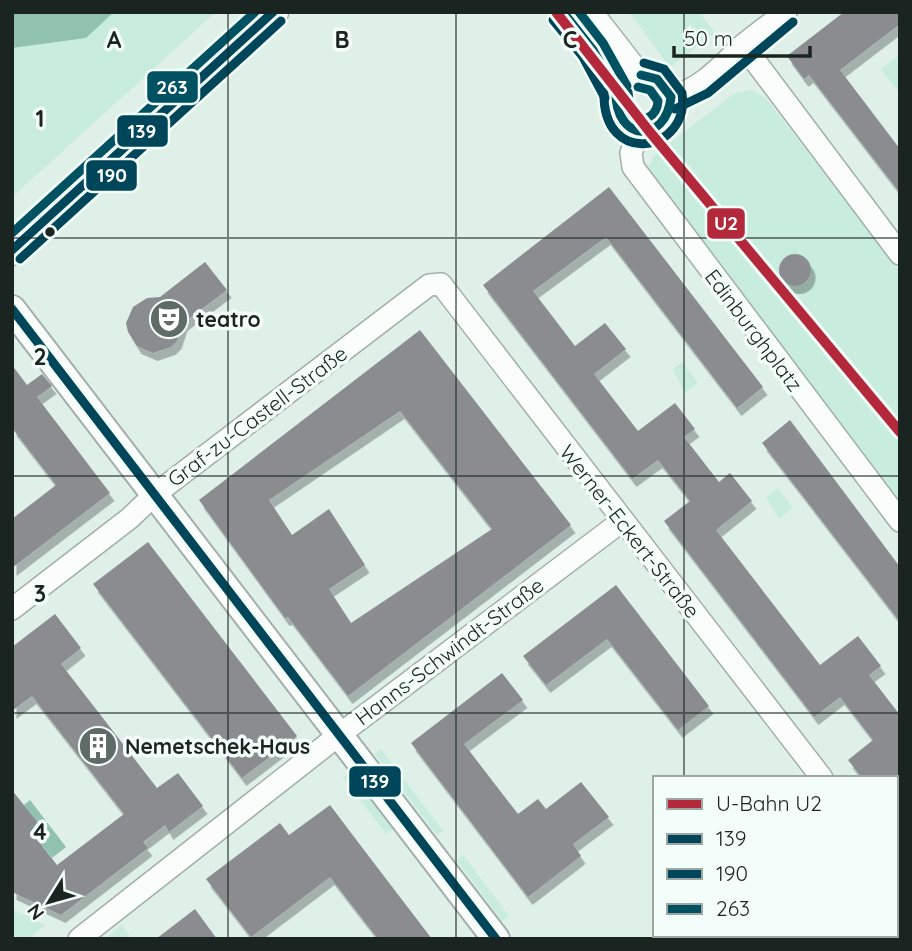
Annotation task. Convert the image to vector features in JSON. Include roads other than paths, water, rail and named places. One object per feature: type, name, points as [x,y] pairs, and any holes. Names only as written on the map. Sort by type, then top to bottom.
[{"type":"main road","points":[[12,250],[272,12]]},
{"type":"street","points":[[563,12],[593,50],[616,92],[617,116],[627,127],[639,131],[652,130],[662,124],[668,114],[671,97],[657,79],[641,75],[627,80],[616,92]]},
{"type":"street","points":[[592,12],[641,75]]},
{"type":"street","points":[[671,97],[697,86],[722,68],[743,45],[786,12]]},
{"type":"street","points":[[743,45],[900,254]]},
{"type":"street","name":"Edinburghplatz","points":[[639,131],[631,153],[633,167],[900,522]]},
{"type":"street","name":"Graf-zu-Castell-Straße","points":[[12,608],[130,518],[154,495],[429,285],[441,284]]},
{"type":"street","name":"Werner-Eckert-Straße","points":[[441,284],[820,776]]},
{"type":"street","points":[[12,309],[496,939]]},
{"type":"street","name":"Hanns-Schwindt-Straße","points":[[79,939],[339,735],[622,521]]},
{"type":"metro line","name":"U2","points":[[556,12],[649,131],[900,432]]},
{"type":"place","name":"teatro","points":[[169,319]]},
{"type":"place","name":"Nemetschek-Haus","points":[[98,746]]}]
